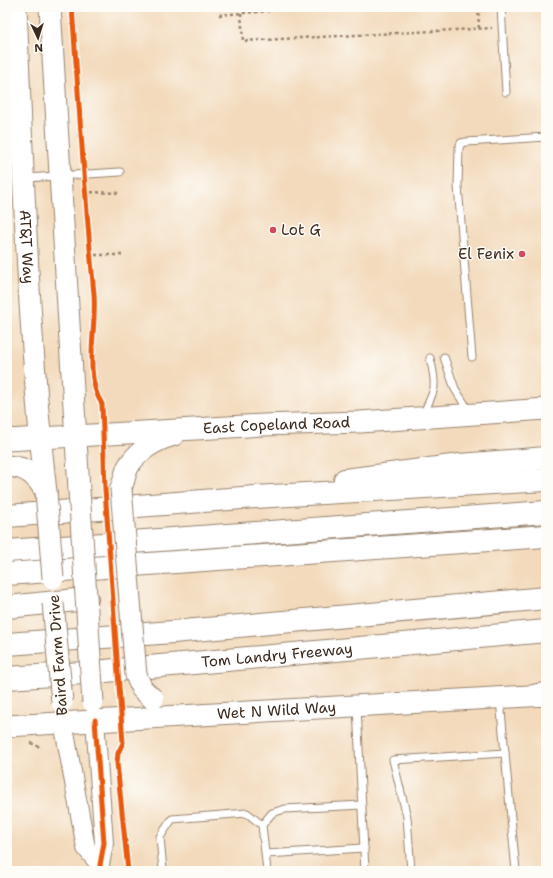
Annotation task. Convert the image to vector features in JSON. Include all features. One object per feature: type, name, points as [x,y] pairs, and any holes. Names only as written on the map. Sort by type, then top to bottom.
[{"type":"highway","points":[[256,497],[368,476],[460,465],[546,458]]},
{"type":"highway","points":[[7,516],[256,497],[546,480]]},
{"type":"highway","points":[[7,551],[546,512]]},
{"type":"highway","points":[[7,574],[546,536]]},
{"type":"highway","points":[[7,586],[84,574]]},
{"type":"highway","points":[[7,644],[173,632],[546,598]]},
{"type":"highway","points":[[7,607],[87,599]]},
{"type":"highway","name":"Tom Landry Freeway","points":[[7,678],[83,673],[546,631]]},
{"type":"main road","name":"AT&T Way","points":[[16,7],[23,178],[40,439]]},
{"type":"main road","points":[[50,7],[59,176],[76,436]]},
{"type":"main road","name":"East Copeland Road","points":[[7,440],[421,418],[546,409]]},
{"type":"main road","points":[[196,429],[162,438],[145,448],[128,467],[122,488],[136,675],[142,689],[153,699],[177,707],[221,714]]},
{"type":"main road","name":"Baird Farm Drive","points":[[76,436],[94,711]]},
{"type":"main road","name":"Baird Farm Drive","points":[[40,439],[54,578],[53,603],[63,722]]},
{"type":"main road","points":[[7,466],[21,468],[37,477],[46,492]]},
{"type":"main road","name":"Wet N Wild Way","points":[[7,726],[63,722],[94,711],[221,714],[543,695]]},
{"type":"street","name":"Baird Farm Drive","points":[[94,711],[104,842],[101,868]]},
{"type":"street","name":"Baird Farm Drive","points":[[63,722],[86,848],[101,868]]},
{"type":"lane","points":[[501,7],[506,92]]},
{"type":"lane","points":[[472,357],[458,186],[459,148],[461,143],[466,142],[546,137]]},
{"type":"lane","points":[[23,178],[120,172]]},
{"type":"lane","points":[[444,357],[455,389],[472,414]]},
{"type":"lane","points":[[421,418],[434,393],[434,375],[430,358]]},
{"type":"lane","points":[[500,698],[516,871]]},
{"type":"lane","points":[[357,705],[365,871]]},
{"type":"lane","points":[[411,871],[407,817],[393,760],[505,753]]},
{"type":"lane","points":[[262,825],[272,813],[285,809],[362,805]]},
{"type":"lane","points":[[163,871],[160,837],[172,819],[247,813],[262,825],[268,871]]},
{"type":"lane","points":[[266,854],[364,848]]},
{"type":"path","points":[[478,7],[479,28]]},
{"type":"path","points":[[219,15],[269,12]]},
{"type":"path","points":[[242,13],[243,41],[502,27]]},
{"type":"path","points":[[84,174],[85,200]]},
{"type":"path","points":[[84,192],[120,193]]},
{"type":"path","points":[[89,247],[90,261]]},
{"type":"path","points":[[89,255],[124,255]]},
{"type":"cycle path","points":[[72,7],[94,294],[92,351],[93,379],[96,392],[102,404],[105,489],[123,743],[118,753],[117,763],[128,871]]},
{"type":"cycle path","points":[[95,720],[104,843],[100,865],[101,871]]},
{"type":"place","name":"Lot G","points":[[273,230]]},
{"type":"place","name":"El Fenix","points":[[522,254]]}]
